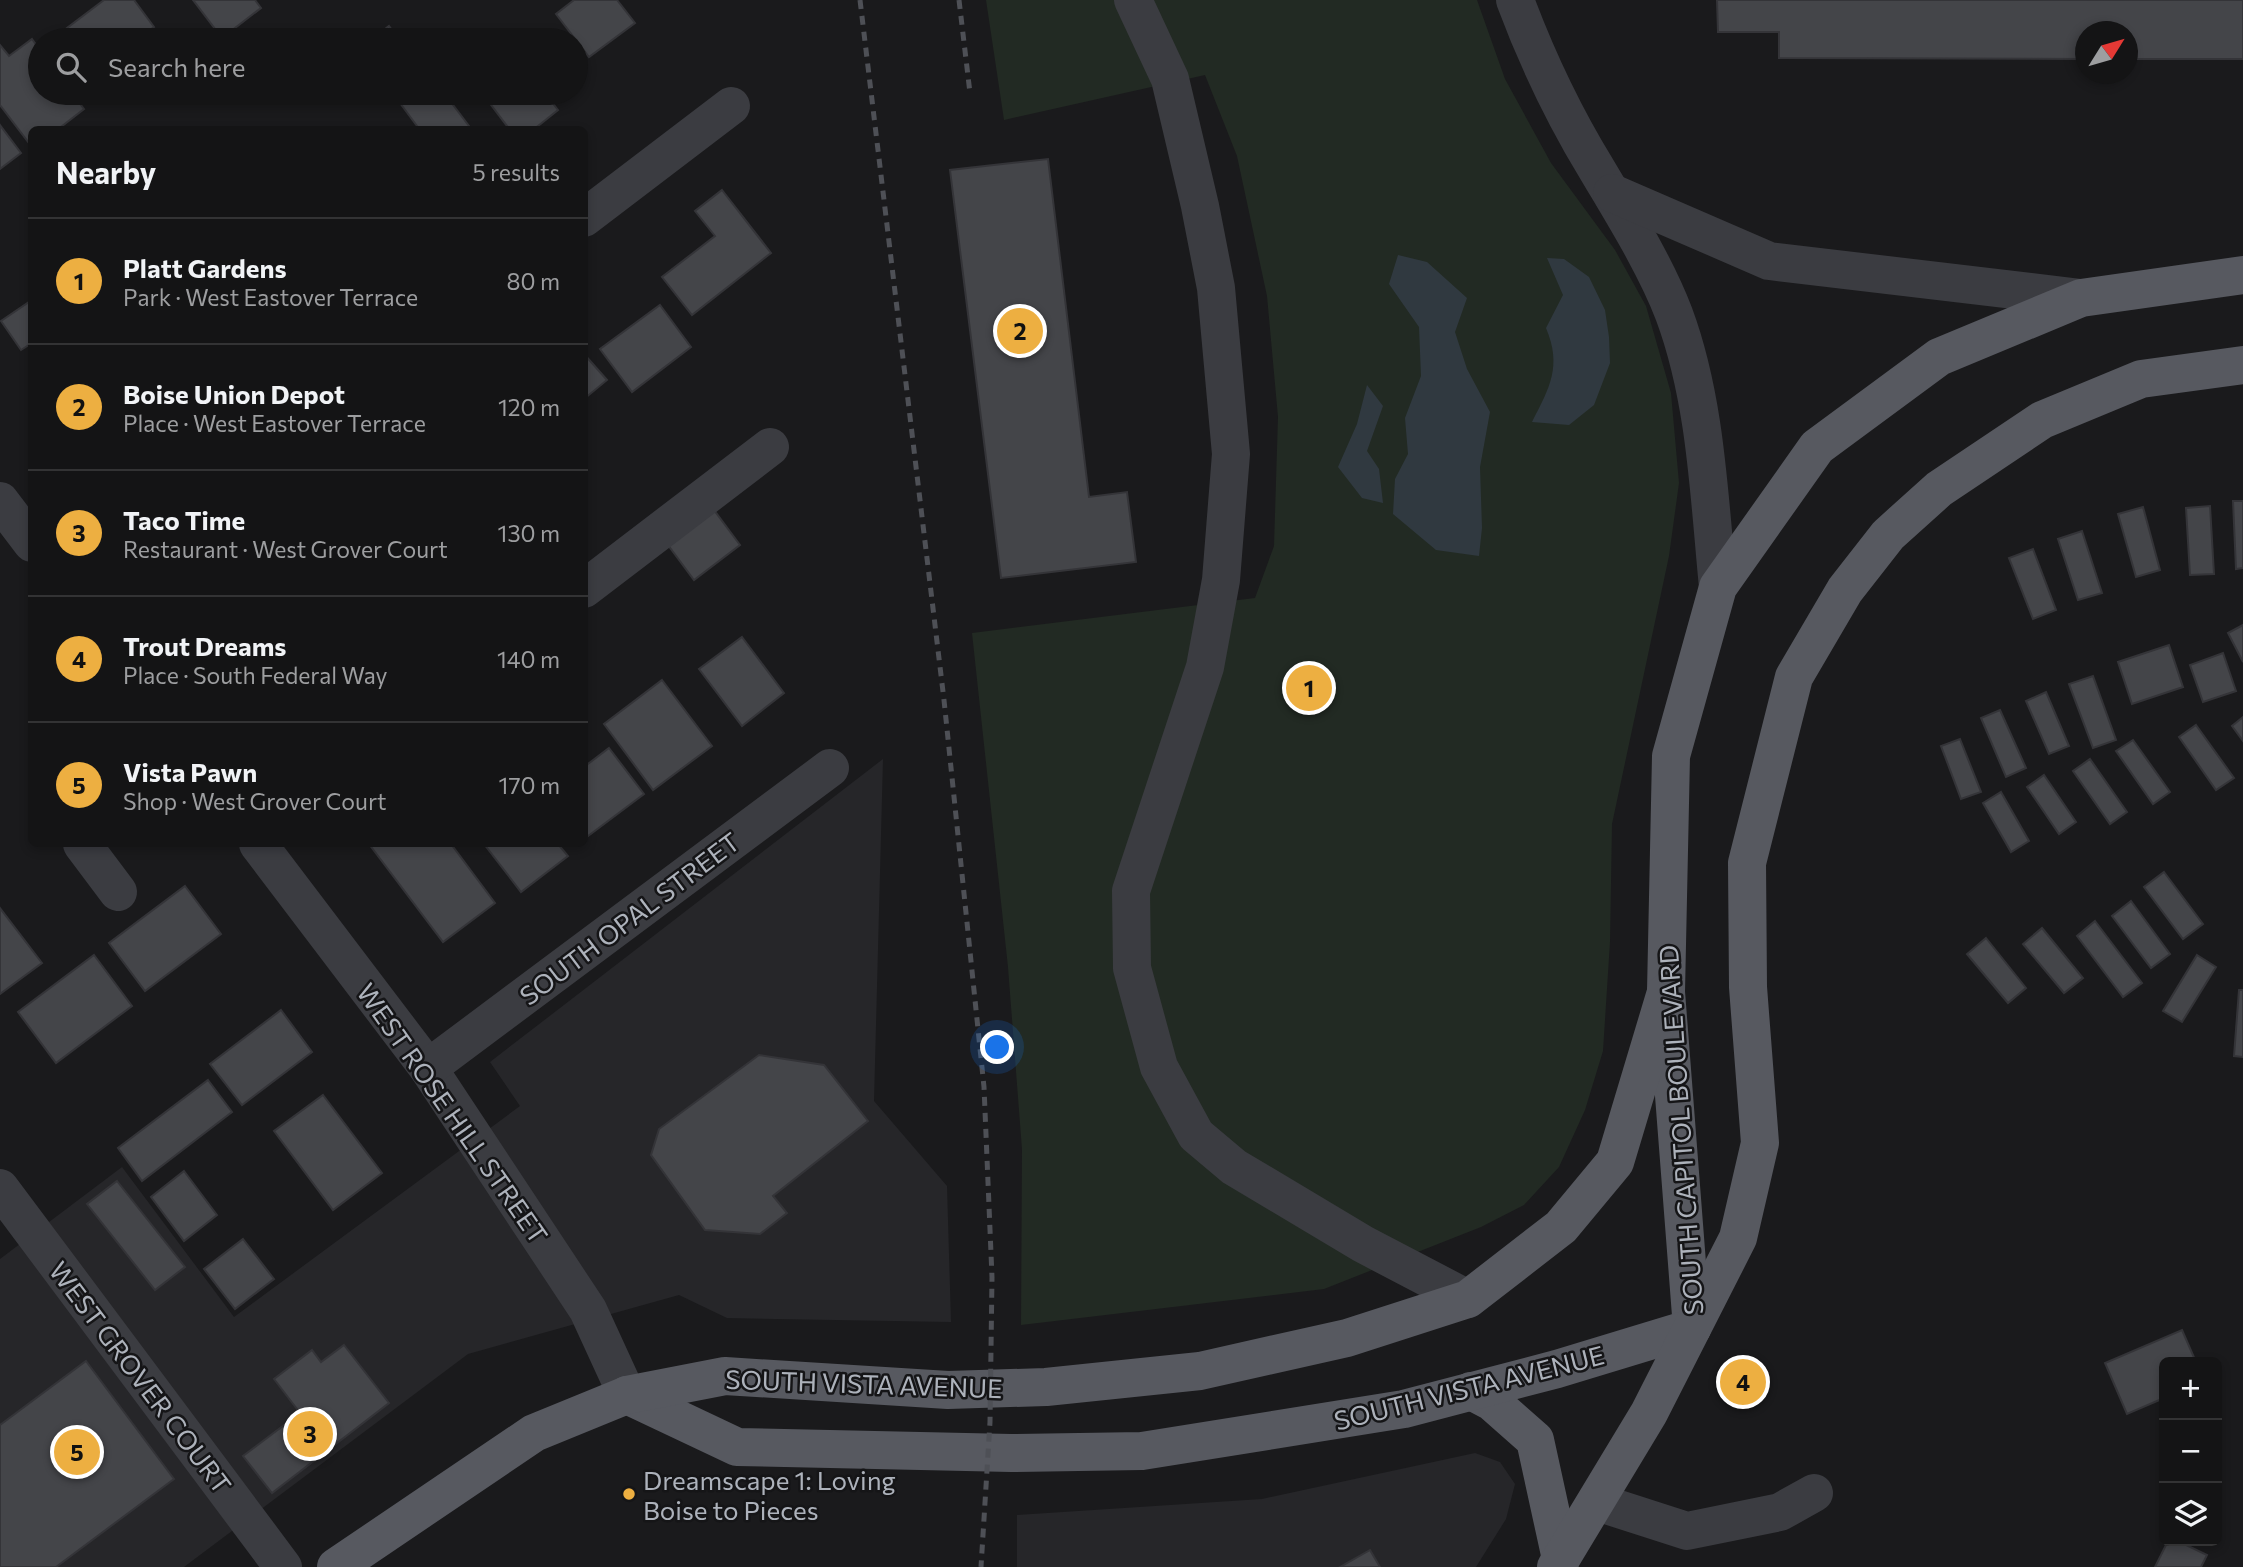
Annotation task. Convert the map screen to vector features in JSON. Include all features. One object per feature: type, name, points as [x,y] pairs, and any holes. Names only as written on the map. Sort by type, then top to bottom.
[{"type":"main road","name":"SOUTH CAPITOL BOULEVARD","points":[[1692,1328],[1666,992],[1671,756],[1718,587],[1817,447],[1939,356],[2081,298],[2243,275]]},
{"type":"main road","name":"SOUTH CAPITOL BOULEVARD","points":[[1692,1328],[1738,1238],[1760,1143],[1748,987],[1747,863],[1794,677],[1844,590],[1888,535],[1939,489],[2042,420],[2141,379],[2243,365]]},
{"type":"main road","name":"SOUTH VISTA AVENUE","points":[[336,1567],[534,1433],[627,1395],[725,1376],[947,1390],[1046,1387],[1200,1371],[1347,1338],[1468,1299],[1561,1227],[1615,1163],[1666,992]]},
{"type":"main road","name":"SOUTH VISTA AVENUE","points":[[627,1395],[737,1447],[1064,1453],[1142,1451],[1404,1409],[1692,1328]]},
{"type":"main road","points":[[1558,1563],[1597,1502],[1692,1328]]},
{"type":"main road","points":[[1471,1391],[1492,1402],[1535,1440],[1558,1563]]},
{"type":"street","points":[[1133,0],[1170,79],[1200,206],[1216,288],[1231,454],[1221,580],[1205,667],[1131,891],[1132,968],[1159,1068],[1196,1135],[1234,1167],[1363,1244],[1468,1299]]},
{"type":"street","points":[[1515,0],[1541,68],[1612,193],[1674,313],[1690,370],[1702,430],[1718,587]]},
{"type":"street","points":[[588,215],[731,106]]},
{"type":"street","points":[[1612,193],[1769,261],[2081,298]]},
{"type":"street","points":[[588,586],[770,447]]},
{"type":"street","points":[[0,501],[28,538]]},
{"type":"street","name":"SOUTH OPAL STREET","points":[[428,1068],[830,768]]},
{"type":"street","points":[[84,847],[118,892]]},
{"type":"street","name":"WEST ROSE HILL STREET","points":[[260,847],[428,1068],[588,1310],[627,1395]]},
{"type":"street","name":"WEST GROVER COURT","points":[[0,1188],[283,1567]]},
{"type":"street","points":[[1597,1502],[1649,1516],[1687,1531],[1780,1512],[1814,1493]]},
{"type":"shaded area","points":[[986,0],[1477,0],[1505,79],[1551,163],[1615,250],[1646,306],[1671,393],[1679,483],[1669,556],[1612,824],[1610,942],[1603,1051],[1585,1110],[1559,1167],[1524,1205],[1481,1227],[1324,1289],[1021,1325],[1022,1149],[1008,967],[972,633],[1255,598],[1274,546],[1278,417],[1267,296],[1237,156],[1205,75],[1004,120]]},
{"type":"shaded area","points":[[1398,255],[1427,262],[1467,298],[1455,332],[1467,369],[1490,412],[1480,467],[1482,528],[1479,556],[1436,550],[1393,514],[1395,479],[1408,454],[1405,418],[1421,376],[1419,327],[1389,284]]},
{"type":"shaded area","points":[[1547,258],[1564,259],[1589,277],[1605,310],[1609,337],[1610,363],[1594,405],[1569,425],[1532,422],[1552,376],[1553,354],[1546,328],[1563,295]]},
{"type":"shaded area","points":[[1367,385],[1383,406],[1367,451],[1379,469],[1383,503],[1362,498],[1338,467],[1357,424]]},
{"type":"shaded area","points":[[883,759],[874,1101],[947,1186],[951,1322],[727,1318],[679,1295],[468,1354],[184,1567],[0,1567],[0,1259],[122,1167],[234,1317],[520,1106],[490,1062]]},
{"type":"shaded area","points":[[1475,1453],[1500,1462],[1515,1484],[1506,1519],[1476,1567],[1017,1567],[1017,1515],[1262,1499]]},
{"type":"building","points":[[104,0],[134,0],[154,27],[153,28],[67,28]]},
{"type":"building","points":[[193,0],[255,0],[261,8],[235,28],[214,28]]},
{"type":"building","points":[[574,0],[617,0],[635,23],[589,57],[588,28],[567,28],[556,14]]},
{"type":"building","points":[[1717,0],[2243,0],[2243,59],[2138,59],[2138,21],[2075,21],[2075,59],[1779,58],[1779,32],[1718,32]]},
{"type":"building","points":[[28,42],[28,105],[81,105],[84,109],[62,126],[28,126],[28,142],[0,105],[0,45],[9,56]]},
{"type":"building","points":[[401,105],[453,105],[469,126],[417,126]]},
{"type":"building","points":[[491,105],[554,105],[558,110],[538,126],[507,126]]},
{"type":"building","points":[[0,125],[21,153],[0,169]]},
{"type":"building","points":[[1048,159],[1089,497],[1127,492],[1136,562],[1001,578],[950,170]]},
{"type":"building","points":[[722,190],[771,253],[692,315],[662,277],[715,236],[695,211]]},
{"type":"building","points":[[28,303],[28,346],[21,350],[1,321]]},
{"type":"building","points":[[660,305],[691,347],[632,392],[600,349]]},
{"type":"building","points":[[588,359],[607,380],[588,396]]},
{"type":"building","points":[[2233,501],[2243,501],[2243,568],[2236,569]]},
{"type":"building","points":[[711,506],[740,545],[694,580],[665,541]]},
{"type":"building","points":[[2210,506],[2214,574],[2190,575],[2186,508]]},
{"type":"building","points":[[2143,507],[2160,570],[2136,577],[2118,514]]},
{"type":"building","points":[[2082,531],[2102,593],[2078,600],[2058,539]]},
{"type":"building","points":[[2033,549],[2056,610],[2033,619],[2009,558]]},
{"type":"building","points":[[2243,625],[2243,662],[2228,633]]},
{"type":"building","points":[[742,637],[784,693],[742,726],[699,669]]},
{"type":"building","points":[[2169,645],[2183,687],[2132,704],[2118,662]]},
{"type":"building","points":[[2223,653],[2236,691],[2203,702],[2190,665]]},
{"type":"building","points":[[2093,676],[2116,740],[2093,748],[2069,684]]},
{"type":"building","points":[[662,680],[712,746],[653,790],[604,724]]},
{"type":"building","points":[[2046,692],[2069,746],[2049,754],[2026,701]]},
{"type":"building","points":[[2000,710],[2026,768],[2006,777],[1981,718]]},
{"type":"building","points":[[2243,717],[2243,741],[2232,726]]},
{"type":"building","points":[[2196,725],[2234,778],[2216,790],[2179,737]]},
{"type":"building","points":[[1960,739],[1981,792],[1961,799],[1941,746]]},
{"type":"building","points":[[2133,740],[2170,792],[2153,804],[2116,751]]},
{"type":"building","points":[[609,748],[644,794],[588,836],[588,764]]},
{"type":"building","points":[[2090,759],[2127,812],[2110,824],[2073,771]]},
{"type":"building","points":[[2044,775],[2076,822],[2059,834],[2027,787]]},
{"type":"building","points":[[2001,792],[2029,841],[2011,852],[1983,803]]},
{"type":"building","points":[[371,847],[453,847],[495,903],[443,942]]},
{"type":"building","points":[[486,847],[560,847],[568,856],[521,892]]},
{"type":"building","points":[[2164,872],[2203,924],[2183,939],[2144,887]]},
{"type":"building","points":[[185,886],[221,934],[145,991],[109,943]]},
{"type":"building","points":[[2131,901],[2170,954],[2151,968],[2112,916]]},
{"type":"building","points":[[0,908],[42,963],[0,994]]},
{"type":"building","points":[[2095,921],[2142,983],[2123,997],[2077,936]]},
{"type":"building","points":[[2042,928],[2083,978],[2064,993],[2023,944]]},
{"type":"building","points":[[1986,938],[2026,988],[2008,1003],[1967,954]]},
{"type":"building","points":[[94,955],[132,1006],[56,1063],[18,1012]]},
{"type":"building","points":[[2197,955],[2216,967],[2182,1022],[2163,1011]]},
{"type":"building","points":[[2239,990],[2243,990],[2243,1057],[2234,1056]]},
{"type":"building","points":[[281,1010],[312,1052],[242,1105],[210,1064]]},
{"type":"building","points":[[759,1055],[824,1065],[868,1121],[773,1196],[787,1213],[760,1234],[705,1230],[651,1155],[659,1129]]},
{"type":"building","points":[[208,1080],[232,1112],[142,1181],[118,1148]]},
{"type":"building","points":[[323,1095],[382,1173],[333,1210],[274,1131]]},
{"type":"building","points":[[184,1171],[217,1215],[184,1241],[151,1197]]},
{"type":"building","points":[[117,1181],[185,1267],[155,1290],[87,1204]]},
{"type":"building","points":[[243,1239],[274,1279],[235,1309],[204,1269]]},
{"type":"building","points":[[2182,1330],[2194,1357],[2159,1357],[2159,1400],[2127,1414],[2105,1363]]},
{"type":"building","points":[[344,1345],[389,1403],[272,1493],[243,1456],[300,1413],[274,1379],[312,1350],[321,1362]]},
{"type":"building","points":[[86,1361],[174,1479],[56,1567],[0,1567],[0,1425]]},
{"type":"building","points":[[2166,1546],[2188,1546],[2207,1555],[2201,1567],[2155,1567]]},
{"type":"building","points":[[1370,1550],[1380,1567],[1340,1567]]},
{"type":"railway","points":[[860,0],[944,700],[984,1087],[992,1277],[990,1422],[981,1567]]},
{"type":"railway","points":[[959,0],[970,93]]},
{"type":"place","name":"Boise Union Depot","points":[[1020,331]]},
{"type":"place","name":"Platt Gardens","points":[[1309,688]]},
{"type":"place","name":"Trout Dreams","points":[[1743,1382]]},
{"type":"place","name":"Taco Time","points":[[310,1434]]},
{"type":"place","name":"Vista Pawn","points":[[77,1452]]},
{"type":"place","name":"Dreamscape 1: Loving Boise to Pieces","points":[[629,1494]]}]
